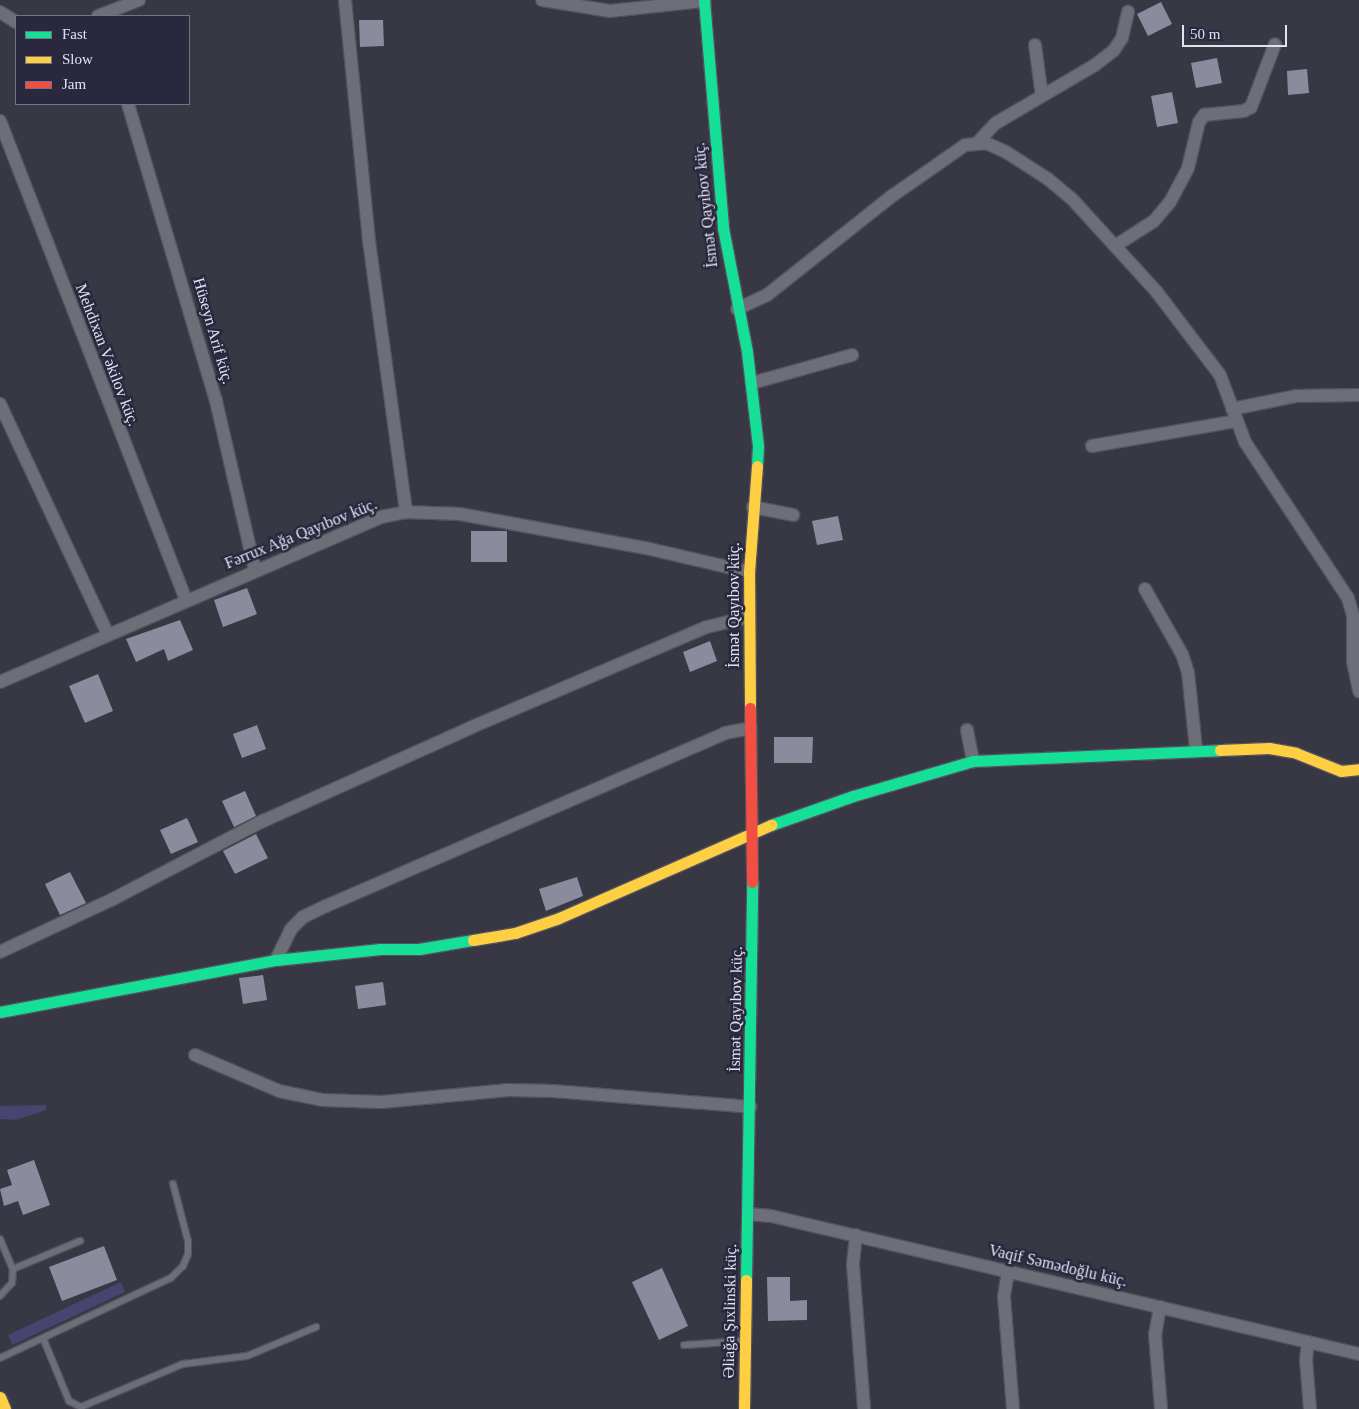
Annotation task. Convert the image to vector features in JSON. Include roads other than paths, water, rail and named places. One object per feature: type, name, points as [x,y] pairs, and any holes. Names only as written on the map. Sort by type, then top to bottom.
[{"type":"street","points":[[101,15],[139,0]]},
{"type":"street","points":[[345,0],[369,242],[406,512]]},
{"type":"street","points":[[542,0],[610,11],[704,1]]},
{"type":"street","name":"İsmət Qayıbov küç.","points":[[704,1],[721,211],[737,309],[752,383],[758,446],[748,572],[752,832],[749,1214]]},
{"type":"street","points":[[0,12],[15,21]]},
{"type":"street","points":[[737,309],[767,295],[956,150],[978,142],[996,123],[1095,65],[1114,50],[1122,38],[1128,12]]},
{"type":"street","points":[[1115,246],[1154,221],[1170,202],[1188,168],[1199,122],[1204,115],[1244,112],[1251,107],[1275,44]]},
{"type":"street","points":[[1035,45],[1042,96]]},
{"type":"street","name":"Hüseyn Arif küç.","points":[[128,105],[216,401],[255,570]]},
{"type":"street","name":"Mehdixan Vəkilov küç.","points":[[0,121],[186,600]]},
{"type":"street","points":[[978,142],[1006,152],[1048,179],[1156,290],[1220,374],[1245,442],[1348,598],[1353,616],[1353,662],[1359,691]]},
{"type":"street","points":[[752,383],[852,355]]},
{"type":"street","points":[[1092,446],[1234,415],[1296,396],[1359,395]]},
{"type":"street","points":[[0,404],[108,635]]},
{"type":"street","points":[[753,507],[793,515]]},
{"type":"street","name":"Fərrux Ağa Qayıbov küç.","points":[[0,682],[381,517],[406,512],[460,514],[650,549],[748,572]]},
{"type":"street","points":[[1145,589],[1182,654],[1188,672],[1196,749]]},
{"type":"street","points":[[0,952],[326,792],[707,627],[748,617]]},
{"type":"street","points":[[276,960],[291,929],[303,918],[326,906],[724,733],[751,728]]},
{"type":"street","points":[[967,730],[973,761]]},
{"type":"street","points":[[0,1012],[276,960],[371,950],[418,949],[515,933],[559,918],[752,832],[853,796],[973,761],[1196,749],[1269,748],[1296,753],[1341,771],[1357,774]]},
{"type":"street","points":[[194,1055],[279,1091],[323,1100],[382,1102],[508,1090],[553,1091],[750,1106]]},
{"type":"street","name":"Vaqif Səmədoğlu küç.","points":[[749,1214],[856,1235],[1359,1354]]},
{"type":"street","name":"Əliağa Şıxlinski küç.","points":[[744,1409],[749,1214]]},
{"type":"street","points":[[856,1235],[853,1265],[864,1409]]},
{"type":"street","points":[[1008,1271],[1004,1297],[1013,1409]]},
{"type":"street","points":[[1160,1307],[1155,1334],[1161,1409]]},
{"type":"street","points":[[1308,1342],[1306,1360],[1310,1409]]},
{"type":"street","points":[[0,1397],[5,1409]]},
{"type":"lane","points":[[0,1358],[170,1278],[183,1266],[188,1254],[188,1242],[173,1184]]},
{"type":"lane","points":[[0,1239],[13,1269],[12,1283],[0,1296]]},
{"type":"lane","points":[[13,1269],[80,1240]]},
{"type":"lane","points":[[43,1338],[69,1401],[81,1407],[183,1364],[247,1356],[316,1327]]},
{"type":"lane","points":[[684,1345],[746,1341]]}]
